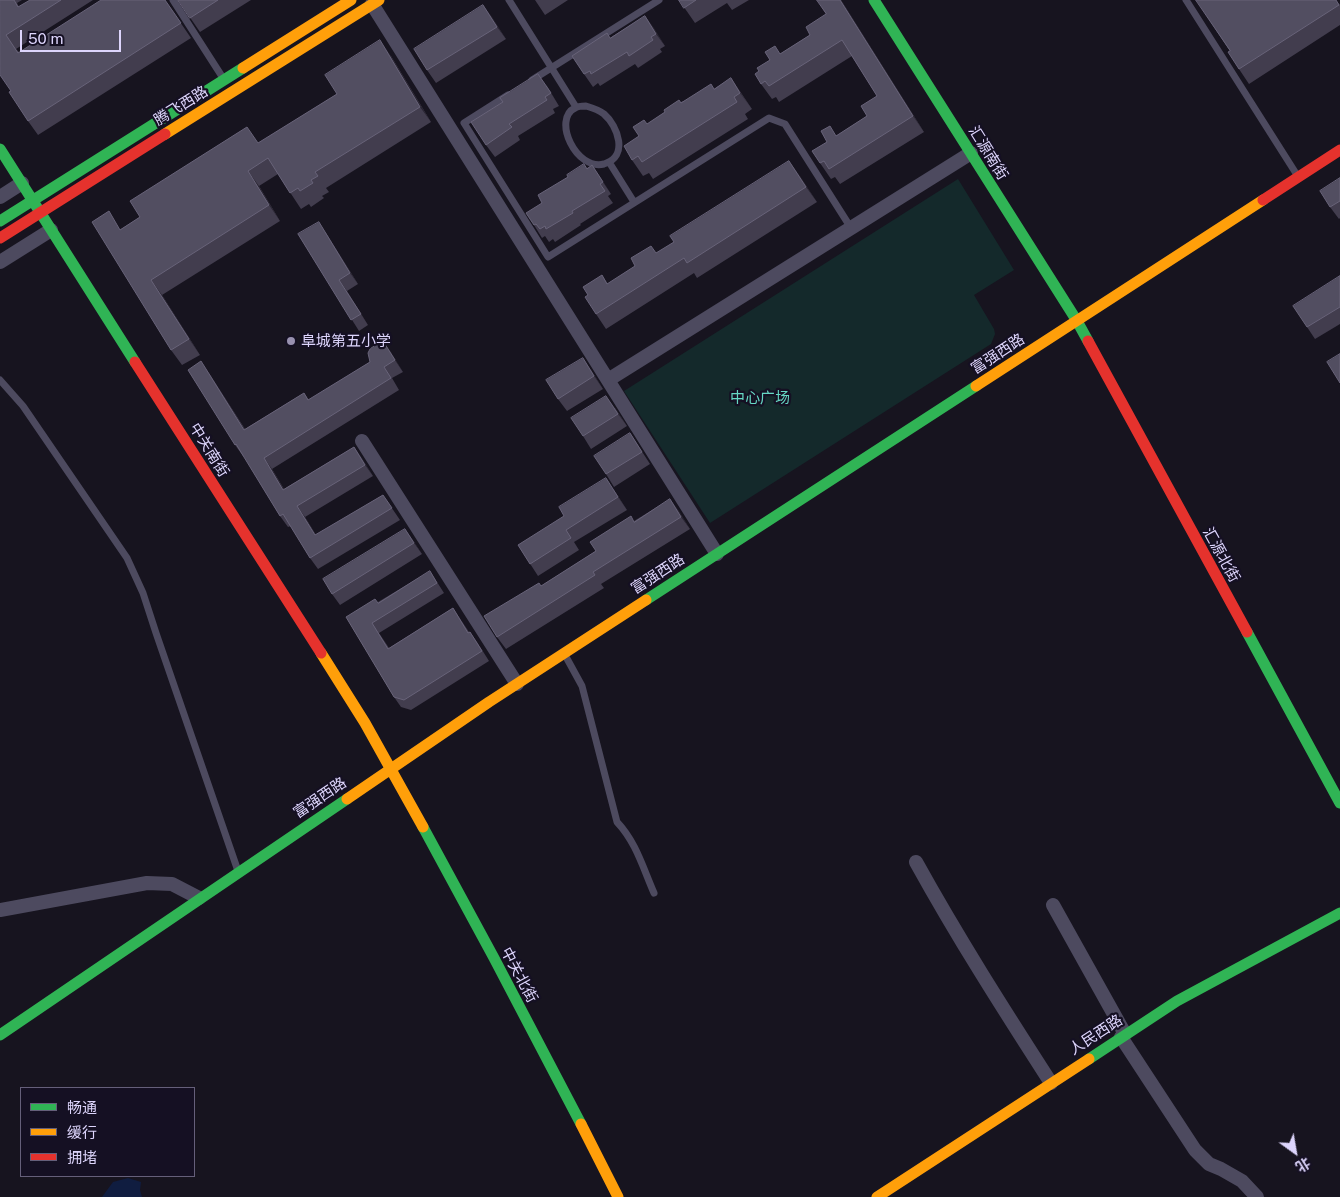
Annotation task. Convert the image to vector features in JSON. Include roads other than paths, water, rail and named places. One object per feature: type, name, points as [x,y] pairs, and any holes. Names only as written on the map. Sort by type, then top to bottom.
[{"type":"street","name":"腾飞西路","points":[[0,221],[352,0]]},
{"type":"street","name":"汇源南街","points":[[874,0],[1077,321]]},
{"type":"street","name":"腾飞西路","points":[[0,238],[375,2]]},
{"type":"street","points":[[375,2],[717,554]]},
{"type":"street","name":"中关南街","points":[[0,149],[365,723],[391,768]]},
{"type":"street","name":"富强西路","points":[[0,1035],[199,898],[517,684],[1340,150]]},
{"type":"street","points":[[608,380],[971,153]]},
{"type":"street","points":[[0,197],[22,183]]},
{"type":"street","points":[[0,262],[51,230]]},
{"type":"street","name":"汇源北街","points":[[1077,321],[1340,803]]},
{"type":"street","points":[[362,441],[517,684]]},
{"type":"street","name":"中关北街","points":[[391,768],[542,1048],[618,1197]]},
{"type":"street","points":[[916,862],[998,1002],[1051,1082]]},
{"type":"street","points":[[0,910],[147,883],[172,884],[199,898]]},
{"type":"street","points":[[1053,905],[1123,1036],[1195,1150],[1209,1164],[1242,1181],[1257,1197]]},
{"type":"street","name":"人民西路","points":[[877,1197],[1051,1082],[1199,988],[1340,913]]},
{"type":"lane","points":[[173,0],[224,80]]},
{"type":"lane","points":[[509,0],[576,107]]},
{"type":"lane","points":[[528,83],[659,0]]},
{"type":"lane","points":[[1186,0],[1298,177]]},
{"type":"lane","points":[[512,93],[464,123],[548,257],[769,118],[785,124],[851,228]]},
{"type":"lane","points":[[586,106],[595,108],[610,121],[619,141],[619,152],[609,162],[600,165],[590,164],[580,157],[571,145],[567,135],[566,122],[570,111],[576,107],[586,106]]},
{"type":"lane","points":[[609,162],[634,202]]},
{"type":"lane","points":[[0,380],[23,406],[127,558],[143,593],[238,872]]},
{"type":"lane","points":[[564,653],[582,686],[617,822],[633,844],[654,893]]},
{"type":"water","points":[[128,1178],[141,1182],[140,1190],[142,1197],[102,1197],[113,1182]]},
{"type":"place","name":"阜城第五小学","points":[[291,341]]},
{"type":"park label","name":"中心广场","points":[[760,398]]}]
